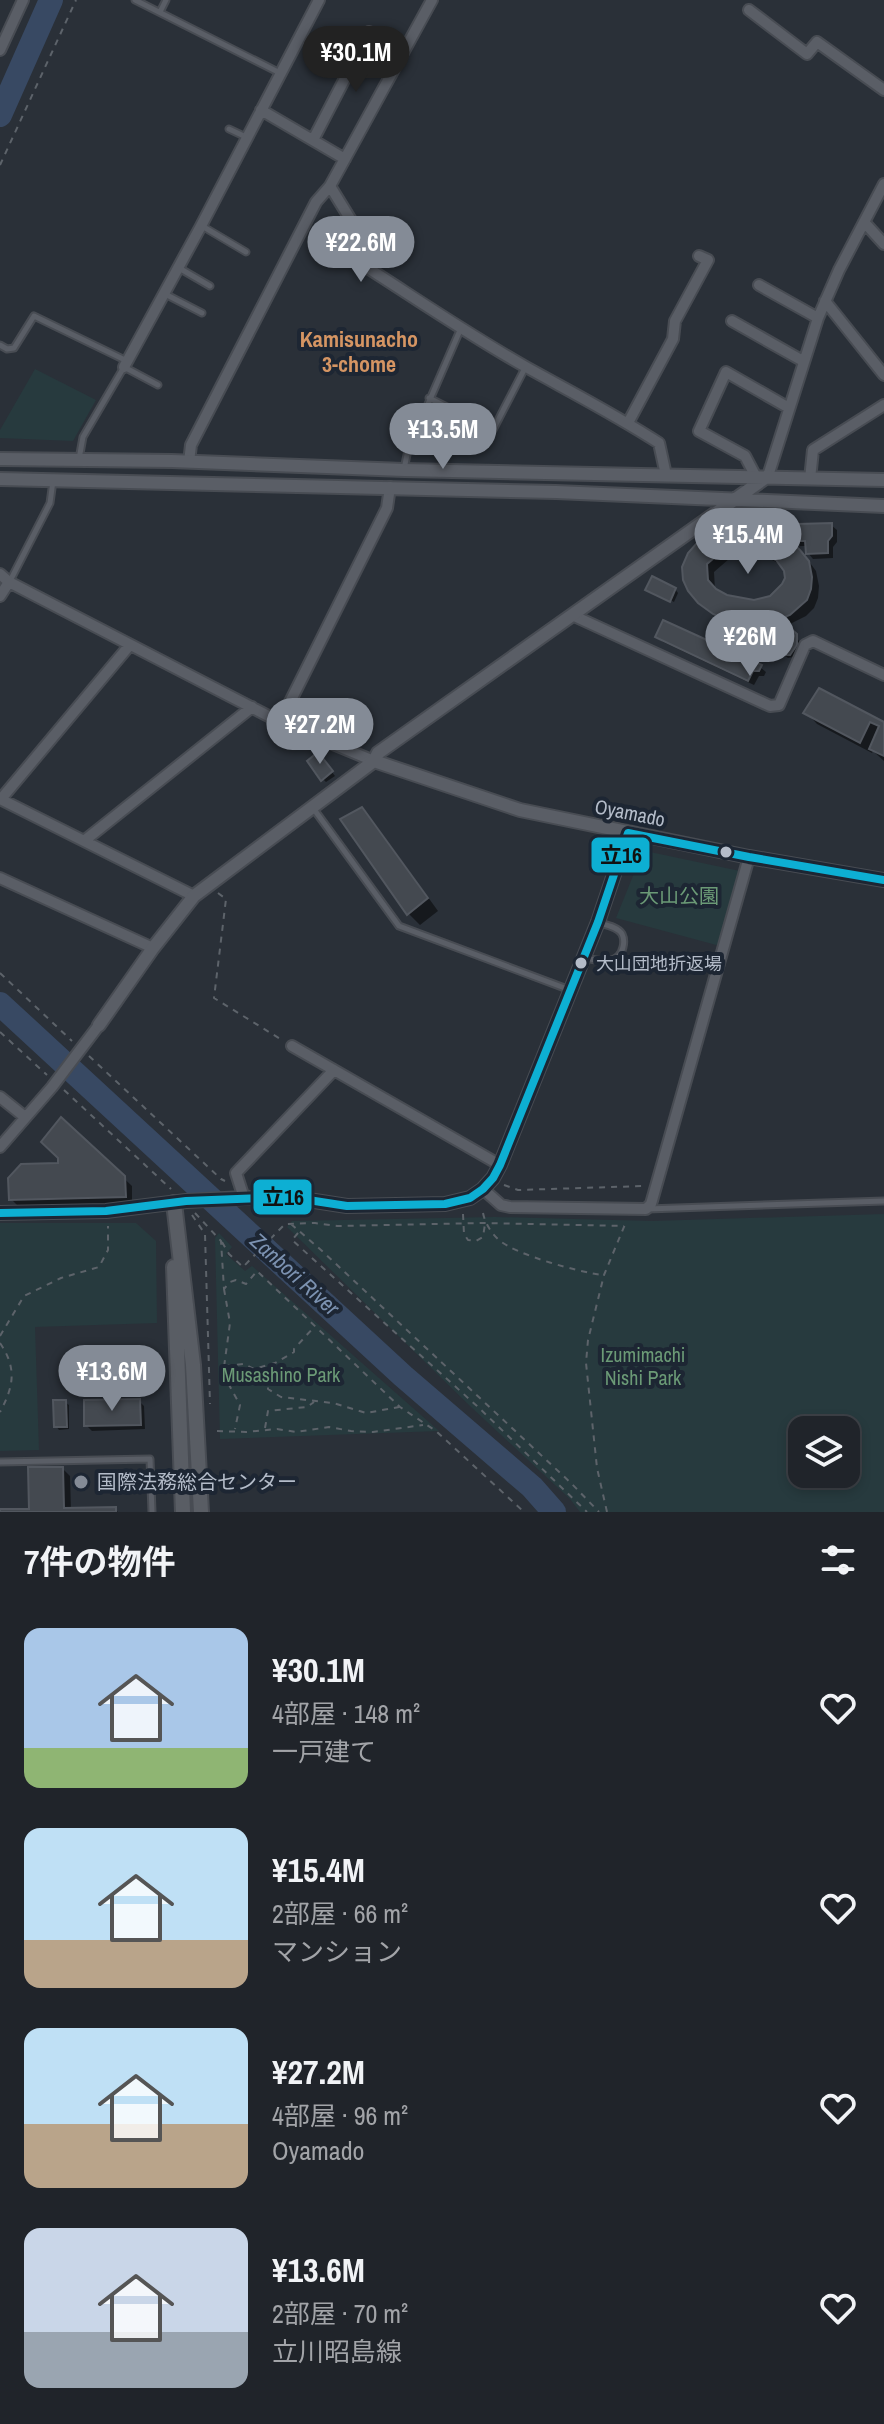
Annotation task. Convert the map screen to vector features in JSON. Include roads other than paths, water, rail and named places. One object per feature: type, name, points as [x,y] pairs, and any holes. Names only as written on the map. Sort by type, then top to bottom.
[{"type":"main road","points":[[181,1201],[183,1512]]},
{"type":"main road","points":[[181,1201],[201,1512]]},
{"type":"street","points":[[0,50],[23,0]]},
{"type":"street","points":[[126,364],[319,0]]},
{"type":"street","points":[[189,462],[191,445],[316,202],[330,186],[432,0]]},
{"type":"street","points":[[749,10],[807,54],[817,42],[884,90]]},
{"type":"street","points":[[313,140],[369,32]]},
{"type":"street","points":[[341,50],[356,58]]},
{"type":"street","points":[[261,110],[345,159]]},
{"type":"street","points":[[0,1147],[80,1050],[194,896],[374,761],[378,753],[734,500],[762,476],[825,301],[884,184]]},
{"type":"street","points":[[330,186],[365,243],[360,263],[461,328],[659,443],[666,475]]},
{"type":"street","points":[[864,222],[884,244]]},
{"type":"street","points":[[628,423],[673,339],[675,321],[708,260],[699,256]]},
{"type":"street","points":[[759,285],[818,318]]},
{"type":"street","points":[[825,301],[884,375]]},
{"type":"street","points":[[732,321],[803,361]]},
{"type":"street","points":[[762,476],[745,456],[699,431],[726,372],[789,408]]},
{"type":"street","points":[[810,479],[813,450],[884,405]]},
{"type":"street","points":[[0,459],[884,480]]},
{"type":"street","points":[[22,459],[16,466],[24,480]]},
{"type":"street","points":[[159,483],[171,477],[174,468],[172,461]]},
{"type":"street","points":[[0,479],[390,487],[884,506]]},
{"type":"street","points":[[280,722],[387,508],[390,487]]},
{"type":"street","points":[[0,574],[9,582],[129,646],[280,722],[374,761]]},
{"type":"street","points":[[0,596],[9,582]]},
{"type":"street","points":[[572,615],[770,706],[779,705],[805,645],[813,641],[884,675]]},
{"type":"street","points":[[129,646],[1,799],[194,896]]},
{"type":"street","points":[[84,841],[252,707]]},
{"type":"street","name":"Oyamado","points":[[374,761],[520,810],[749,857],[884,880]]},
{"type":"street","points":[[0,1213],[106,1211],[181,1201],[241,1198],[289,1197],[347,1206],[445,1204],[470,1198],[493,1178],[500,1165],[598,922],[628,833]]},
{"type":"street","points":[[483,1189],[494,1200],[510,1207],[646,1209],[651,1204],[749,857]]},
{"type":"street","points":[[0,878],[153,948]]},
{"type":"street","points":[[292,1046],[500,1165]]},
{"type":"street","points":[[241,1198],[236,1173],[334,1070]]},
{"type":"street","points":[[0,1097],[25,1117]]},
{"type":"lane","points":[[135,0],[281,74]]},
{"type":"lane","points":[[160,12],[166,0]]},
{"type":"lane","points":[[229,129],[247,137]]},
{"type":"lane","points":[[201,226],[246,252]]},
{"type":"lane","points":[[178,268],[210,286]]},
{"type":"lane","points":[[164,294],[202,313]]},
{"type":"lane","points":[[0,345],[7,349],[14,348],[34,316],[126,364],[158,385]]},
{"type":"lane","points":[[404,470],[408,450],[461,328]]},
{"type":"lane","points":[[79,460],[83,437],[126,364]]},
{"type":"lane","points":[[429,398],[493,430],[526,367]]},
{"type":"lane","points":[[9,582],[50,503],[53,480]]},
{"type":"lane","points":[[312,807],[399,926],[570,990]]},
{"type":"lane","points":[[583,957],[605,961],[614,960],[620,955],[624,943],[622,934],[598,922]]},
{"type":"lane","points":[[646,1209],[884,1201]]},
{"type":"lane","points":[[0,1462],[150,1459],[152,1512]]},
{"type":"waterway","name":"Zanbori River","points":[[0,115],[51,0]]},
{"type":"waterway","name":"Zanbori River","points":[[0,1004],[403,1376],[532,1487],[554,1512]]},
{"type":"place","name":"大山団地折返場","points":[[581,963]]},
{"type":"place","name":"国際法務総合センター","points":[[81,1482]]},
{"type":"district","name":"Kamisunacho 3-chome","points":[[359,352]]},
{"type":"park label","name":"大山公園","points":[[679,896]]},
{"type":"park label","name":"Izumimachi Nishi Park","points":[[643,1366]]},
{"type":"park label","name":"Musashino Park","points":[[281,1375]]}]
